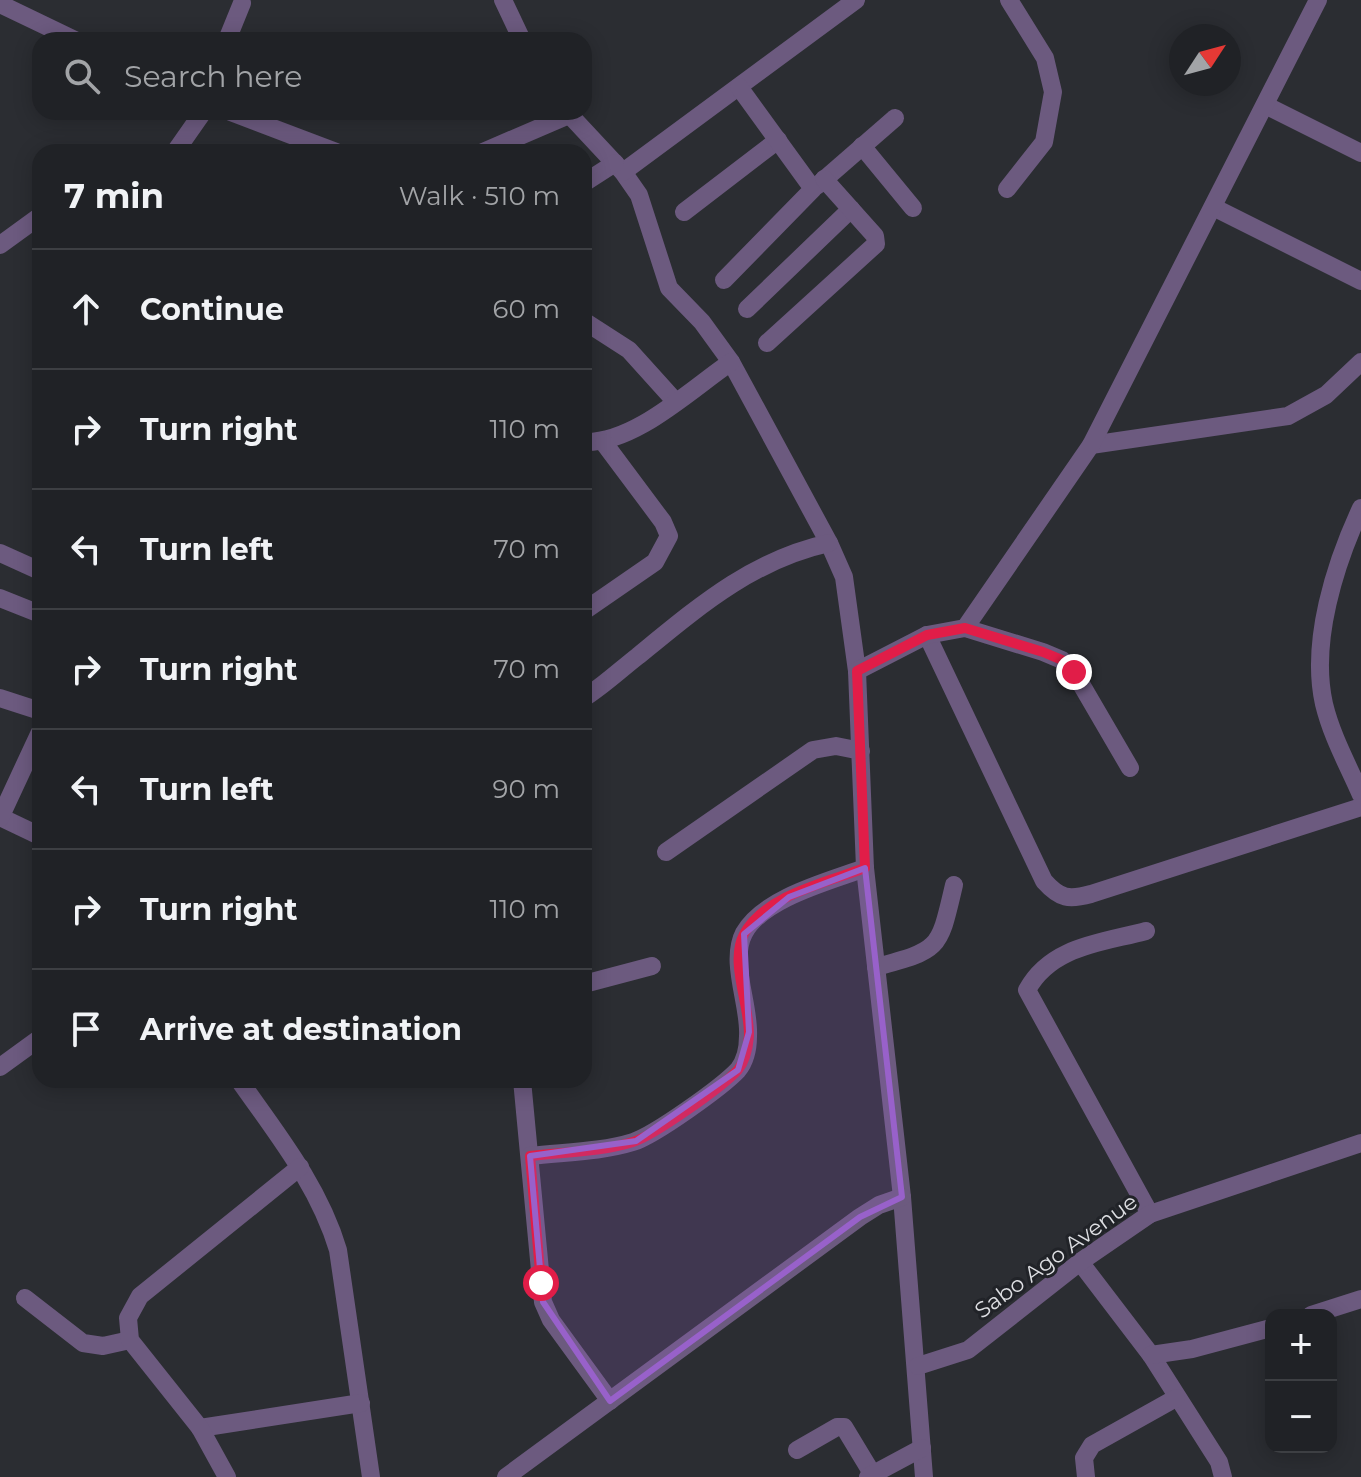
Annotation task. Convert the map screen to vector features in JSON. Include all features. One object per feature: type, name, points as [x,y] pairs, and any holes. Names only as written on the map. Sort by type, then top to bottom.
[{"type":"street","points":[[503,0],[518,32]]},
{"type":"street","points":[[592,180],[619,168],[739,87],[856,0]]},
{"type":"street","points":[[965,628],[1091,445],[1318,0]]},
{"type":"street","points":[[230,32],[242,3]]},
{"type":"street","points":[[0,4],[58,32]]},
{"type":"street","points":[[1007,189],[1044,142],[1053,92],[1045,58],[1018,4]]},
{"type":"street","points":[[739,87],[778,140],[819,184],[851,209],[875,236],[876,244],[767,343]]},
{"type":"street","points":[[1265,105],[1361,153]]},
{"type":"street","points":[[724,280],[819,184],[895,118]]},
{"type":"street","points":[[181,144],[197,120]]},
{"type":"street","points":[[252,120],[315,144]]},
{"type":"street","points":[[500,144],[553,120]]},
{"type":"street","points":[[574,120],[619,168],[639,195],[651,224],[669,288],[702,322],[731,362],[829,543],[844,577],[857,671],[865,868],[902,1197],[918,1366],[924,1477]]},
{"type":"street","points":[[684,212],[778,140]]},
{"type":"street","points":[[862,146],[913,208]]},
{"type":"street","points":[[1213,207],[1361,281]]},
{"type":"street","points":[[747,309],[851,209]]},
{"type":"street","points":[[0,245],[32,222]]},
{"type":"street","points":[[592,326],[629,350],[675,401]]},
{"type":"street","points":[[592,442],[604,443],[632,431],[731,362]]},
{"type":"street","points":[[1091,445],[1288,416],[1326,395],[1361,362]]},
{"type":"street","points":[[592,605],[655,562],[669,536],[663,522],[604,443]]},
{"type":"street","points":[[1361,508],[1329,589],[1322,647],[1323,700],[1334,738],[1361,795]]},
{"type":"street","points":[[592,692],[711,596],[749,571],[799,550],[829,543]]},
{"type":"street","points":[[0,553],[32,567]]},
{"type":"street","points":[[0,598],[32,611]]},
{"type":"street","points":[[857,671],[927,635],[965,628],[1062,660],[1074,672],[1130,768]]},
{"type":"street","points":[[927,635],[1044,881],[1057,896],[1071,900],[1361,807]]},
{"type":"street","points":[[0,698],[32,708]]},
{"type":"street","points":[[666,852],[813,750],[836,746],[861,751]]},
{"type":"street","points":[[32,749],[0,818],[32,832]]},
{"type":"street","points":[[530,1156],[636,1141],[660,1128],[738,1070],[747,1054],[749,1032],[740,951],[744,934],[761,914],[789,897],[865,868]]},
{"type":"street","points":[[876,967],[919,956],[936,944],[943,932],[954,885]]},
{"type":"street","points":[[1146,931],[1059,954],[1036,973],[1027,990],[1150,1214]]},
{"type":"street","points":[[592,982],[652,966]]},
{"type":"street","points":[[0,1067],[32,1044]]},
{"type":"street","points":[[245,1088],[300,1167],[328,1218],[338,1250],[371,1477]]},
{"type":"street","points":[[523,1088],[543,1302],[551,1320],[610,1401]]},
{"type":"street","name":"Sabo Ago Avenue","points":[[918,1366],[968,1350],[1080,1262],[1150,1214],[1361,1143]]},
{"type":"street","points":[[227,1477],[200,1428],[130,1340],[128,1318],[140,1296],[300,1167]]},
{"type":"street","points":[[506,1477],[860,1217],[879,1205],[902,1197]]},
{"type":"street","points":[[1080,1262],[1151,1355],[1219,1462],[1223,1477]]},
{"type":"street","points":[[25,1298],[83,1343],[103,1346],[130,1340]]},
{"type":"street","points":[[1330,1309],[1361,1299]]},
{"type":"street","points":[[1151,1355],[1192,1349],[1265,1330]]},
{"type":"street","points":[[1086,1477],[1084,1458],[1092,1445],[1176,1398]]},
{"type":"street","points":[[200,1428],[361,1403]]},
{"type":"street","points":[[797,1450],[837,1427],[844,1427],[871,1476],[922,1448]]},
{"type":"highlighted area","points":[[865,868],[902,1197],[860,1217],[610,1401],[543,1302],[530,1156],[636,1141],[738,1070],[749,1032],[744,934],[789,897]]},
{"type":"route","points":[[541,1283],[530,1156],[618,1146],[636,1141],[660,1128],[738,1070],[747,1054],[749,1032],[740,951],[744,934],[761,914],[789,897],[865,868],[857,671],[927,635],[965,628],[1043,652],[1062,660],[1074,672]]}]
